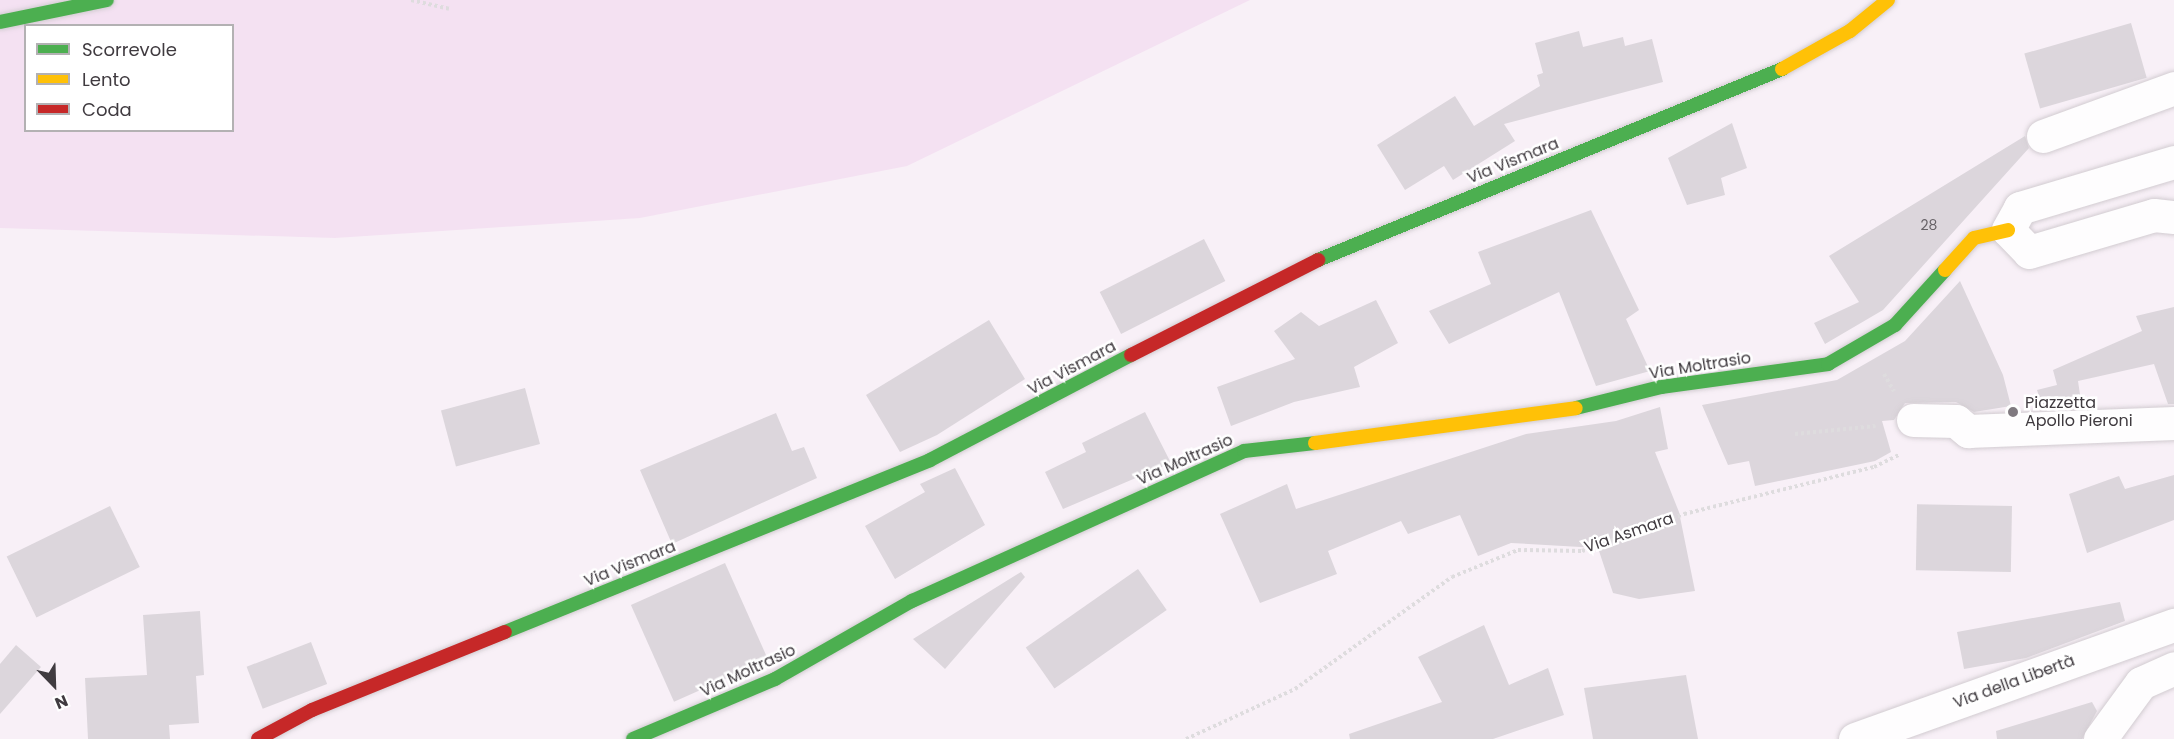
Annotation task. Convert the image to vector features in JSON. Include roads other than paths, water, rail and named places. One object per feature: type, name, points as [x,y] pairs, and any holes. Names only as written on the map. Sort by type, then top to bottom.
[{"type":"street","points":[[0,22],[107,0]]},
{"type":"street","name":"Via Vismara","points":[[258,739],[312,710],[930,460],[1299,268],[1770,76],[1850,31],[1888,0]]},
{"type":"street","points":[[2043,136],[2174,88]]},
{"type":"street","points":[[2174,162],[2020,208],[2008,230],[2029,252],[2154,215],[2174,217]]},
{"type":"street","name":"Via Moltrasio","points":[[633,739],[775,679],[912,601],[1245,451],[1613,402],[1661,387],[1828,364],[1867,345],[1903,317],[1974,238],[2008,230]]},
{"type":"street","points":[[1912,435],[1956,421],[1968,431],[2034,432],[2174,423]]},
{"type":"street","name":"Via della Libertà","points":[[1855,739],[2174,625]]},
{"type":"street","points":[[2100,739],[2141,683],[2174,668]]},
{"type":"place","name":"Piazzetta Apollo Pieroni","points":[[2013,412]]}]
